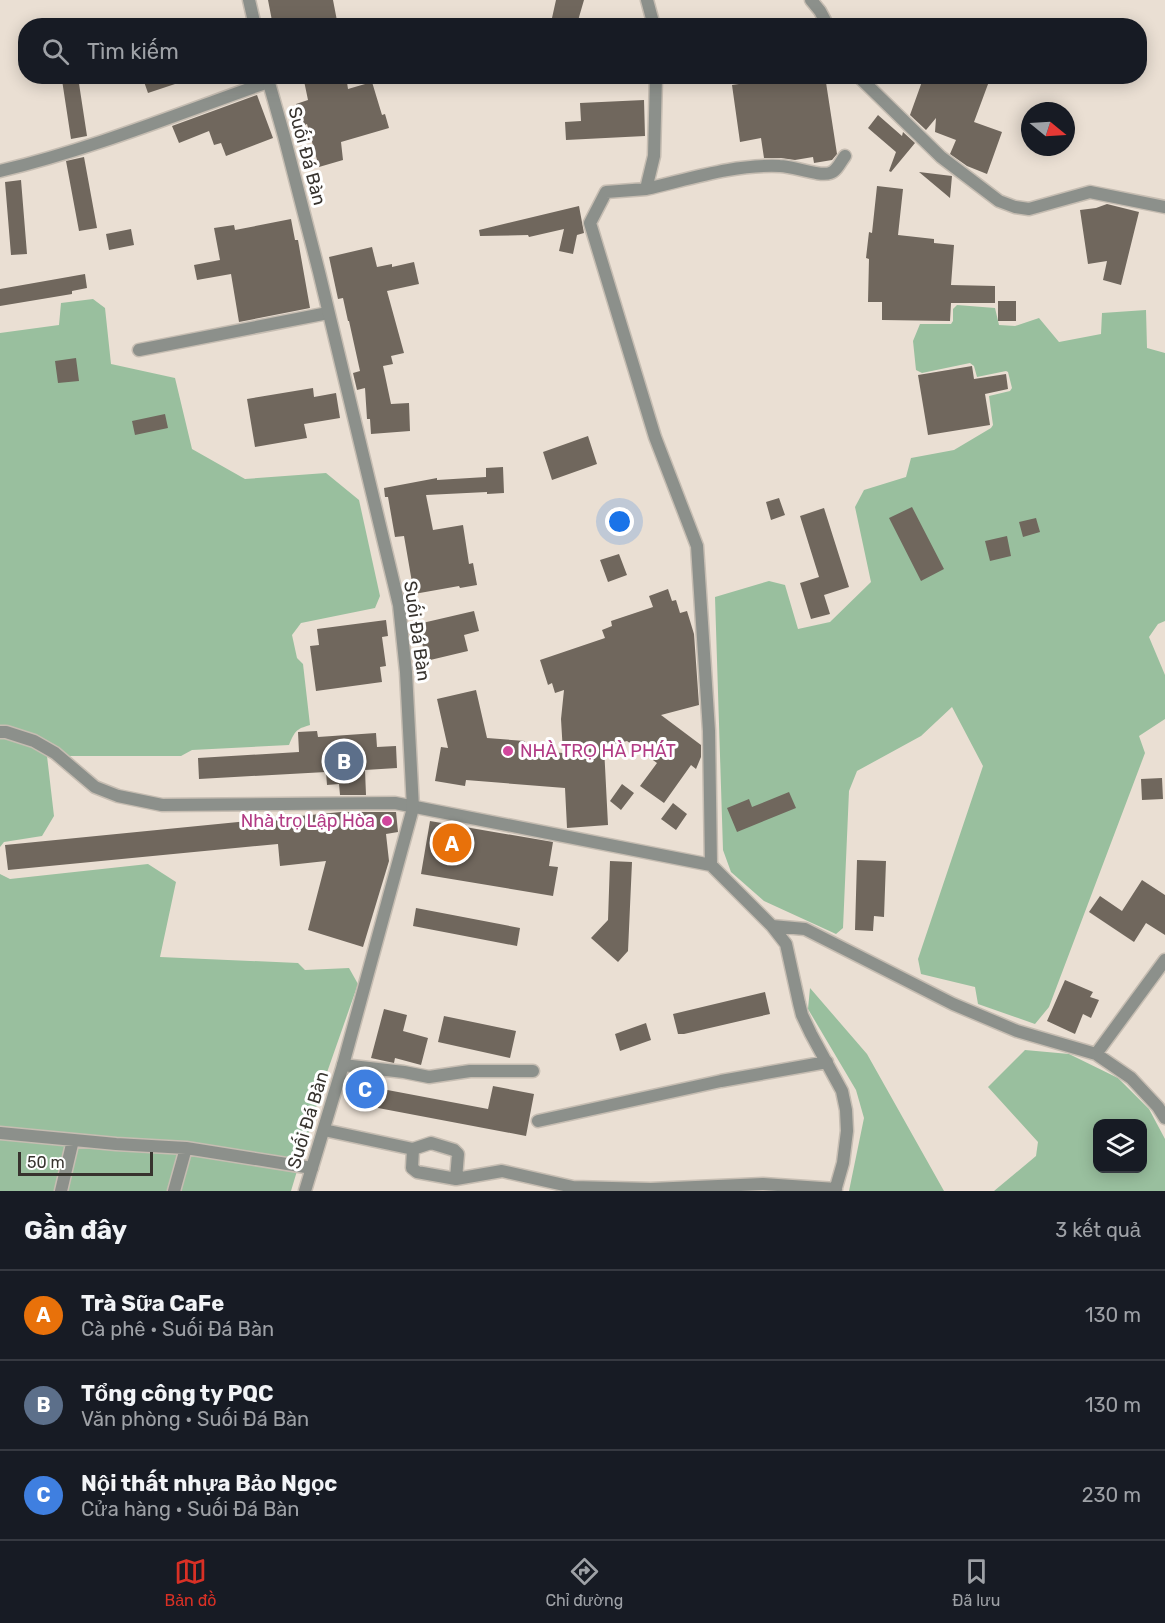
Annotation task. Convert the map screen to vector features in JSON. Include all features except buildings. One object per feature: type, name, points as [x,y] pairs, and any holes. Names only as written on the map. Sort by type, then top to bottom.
[{"type":"street","points":[[249,0],[253,18]]},
{"type":"street","points":[[647,0],[652,18]]},
{"type":"street","points":[[811,0],[824,18]]},
{"type":"street","points":[[0,171],[103,141],[255,84]]},
{"type":"street","name":"Suối Đá Bàn","points":[[269,84],[319,272],[399,605],[406,672],[413,808],[343,1065],[305,1191]]},
{"type":"street","points":[[646,189],[654,156],[656,84]]},
{"type":"street","points":[[866,84],[941,157],[999,201],[1029,209],[1090,192],[1165,207]]},
{"type":"street","points":[[711,865],[709,731],[697,546],[655,437],[590,223],[606,192],[646,189],[741,167],[781,166],[829,174],[845,156]]},
{"type":"street","points":[[139,350],[328,314]]},
{"type":"street","points":[[0,732],[34,741],[55,753],[95,787],[118,796],[162,805],[395,803],[711,865],[772,926],[786,944],[802,1015],[842,1091],[846,1110],[847,1131],[843,1163],[836,1190],[763,1185],[651,1189],[573,1187],[502,1171],[456,1179],[417,1172],[412,1168],[413,1149]]},
{"type":"street","points":[[772,926],[806,929],[953,1004],[1017,1031],[1096,1053],[1131,1078],[1165,1118]]},
{"type":"street","points":[[1096,1053],[1165,960]]},
{"type":"street","points":[[538,1121],[721,1081],[827,1062]]},
{"type":"street","points":[[343,1065],[429,1077],[470,1071],[533,1071]]},
{"type":"street","points":[[324,1130],[413,1149],[431,1143],[454,1150],[458,1154],[456,1179]]},
{"type":"street","points":[[0,1133],[186,1148],[312,1168]]},
{"type":"street","points":[[61,1191],[73,1140]]},
{"type":"street","points":[[174,1191],[186,1148]]},
{"type":"green space","points":[[93,299],[105,308],[111,364],[175,378],[192,449],[245,479],[326,473],[359,500],[380,596],[375,608],[301,623],[292,635],[297,658],[303,664],[310,725],[296,731],[289,745],[192,750],[181,756],[47,756],[54,816],[42,836],[4,842],[0,847],[0,333],[59,325],[61,303]]},
{"type":"green space","points":[[957,305],[995,308],[999,325],[1015,326],[1039,318],[1059,342],[1101,334],[1102,313],[1146,310],[1147,348],[1165,353],[1165,621],[1158,624],[1149,637],[1165,675],[1165,719],[1139,736],[1145,753],[1049,1007],[1035,1024],[978,1004],[975,987],[921,974],[918,959],[983,766],[952,707],[921,736],[857,771],[849,791],[843,928],[836,934],[764,901],[731,872],[723,850],[715,597],[769,581],[785,585],[798,629],[830,622],[871,582],[855,507],[864,490],[906,477],[911,458],[954,450],[991,428],[993,425],[989,396],[1010,391],[1012,388],[1008,372],[977,377],[974,366],[970,363],[922,373],[916,370],[913,341],[920,324],[951,324],[953,309]]},
{"type":"green space","points":[[148,864],[176,882],[160,957],[298,963],[305,970],[349,968],[358,984],[324,1081],[291,1191],[0,1191],[0,874],[10,879]]},
{"type":"green space","points":[[810,988],[867,1054],[944,1191],[849,1191],[864,1118],[856,1090],[808,1009]]},
{"type":"green space","points":[[1025,1050],[1069,1054],[1118,1078],[1149,1109],[1165,1139],[1165,1191],[994,1191],[1036,1156],[1038,1142],[988,1087]]},
{"type":"place","name":"NHÀ TRỌ HÀ PHÁT","points":[[508,751]]},
{"type":"place","name":"Tổng công ty PQC","points":[[344,761]]},
{"type":"place","name":"Nhà trọ Lập Hòa","points":[[387,821]]},
{"type":"place","name":"Trà Sữa CaFe","points":[[452,843]]},
{"type":"place","name":"Nội thất nhựa Bảo Ngọc","points":[[365,1089]]}]
